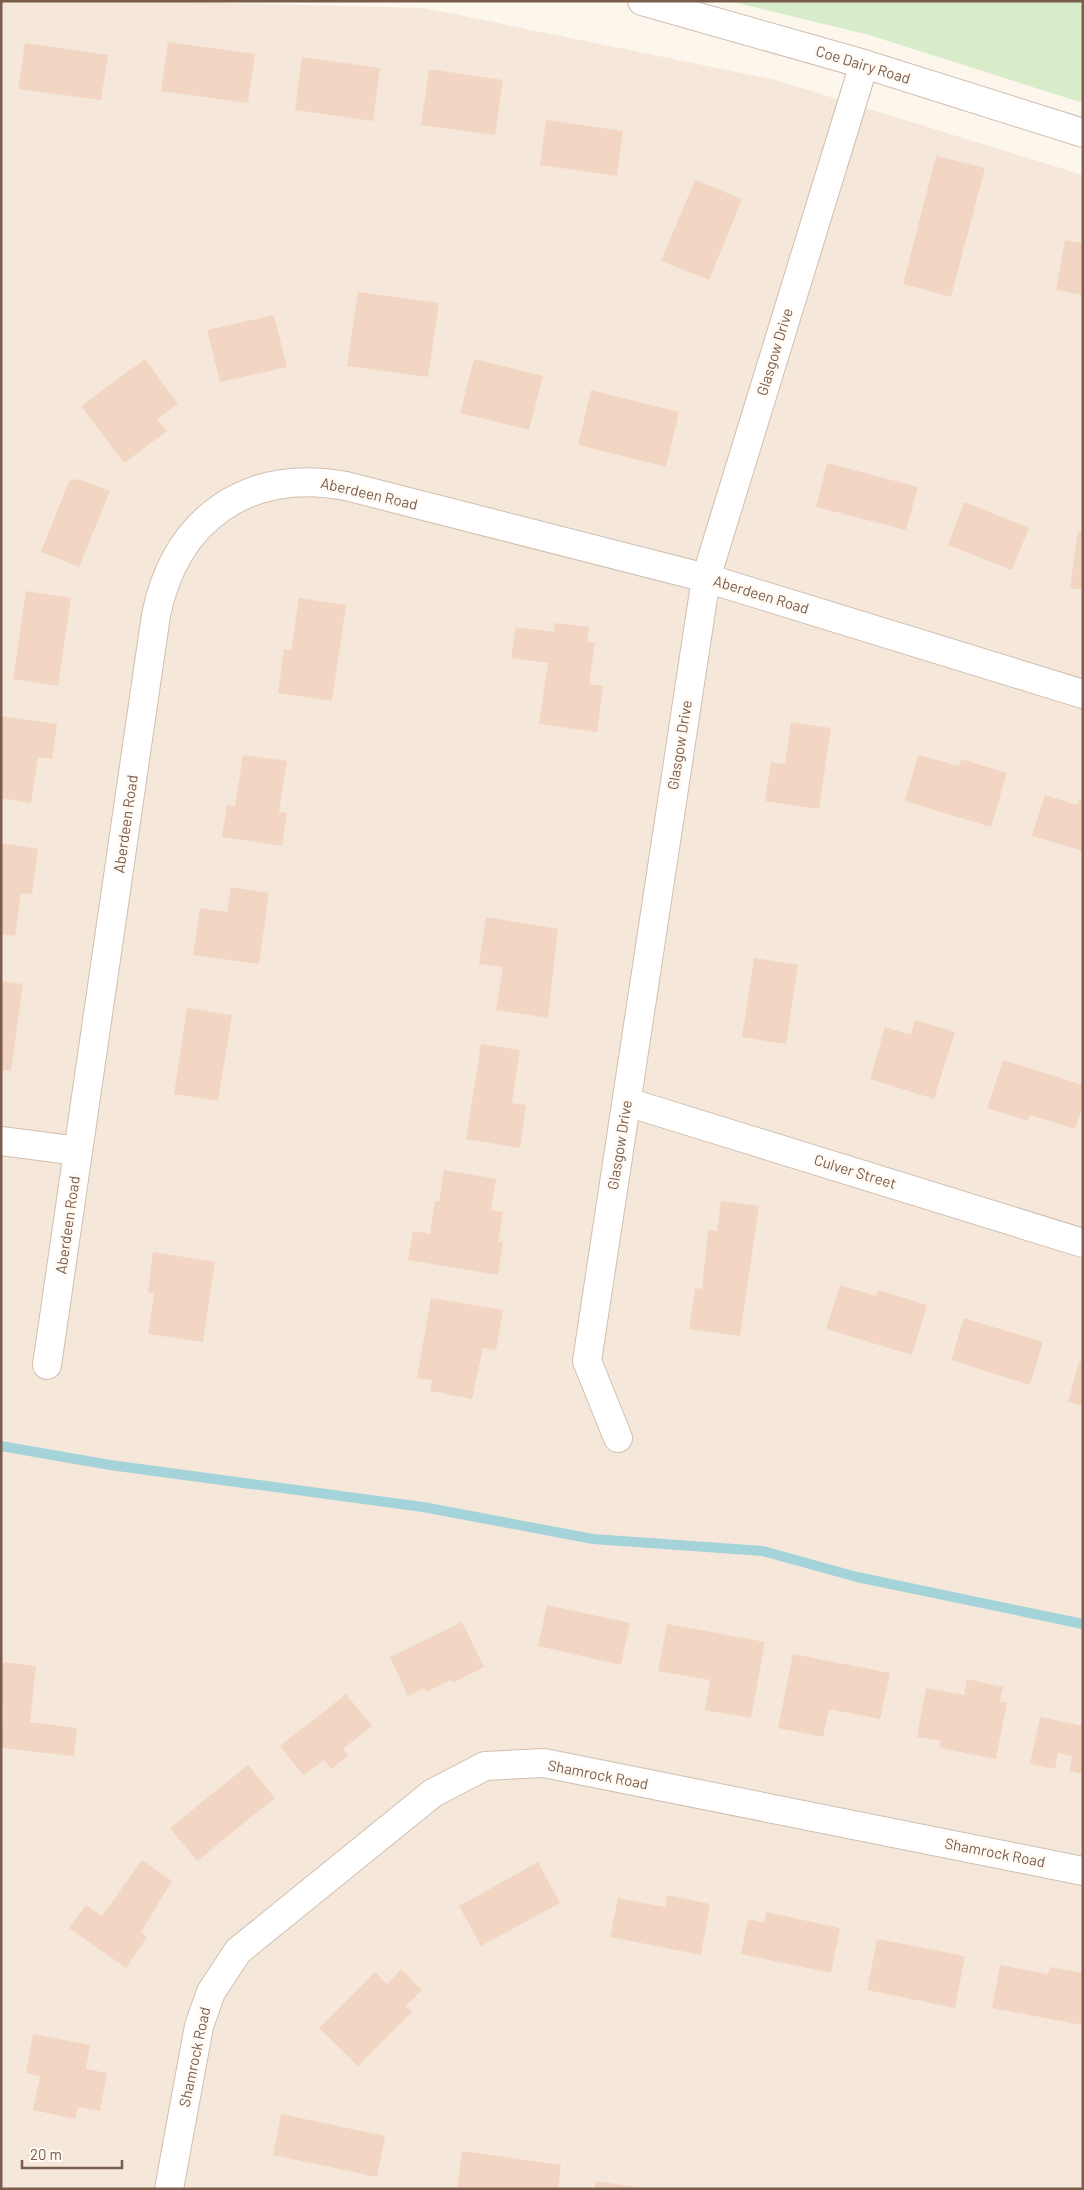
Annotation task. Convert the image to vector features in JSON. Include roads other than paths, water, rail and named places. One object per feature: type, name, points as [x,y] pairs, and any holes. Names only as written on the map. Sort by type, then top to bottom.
[{"type":"street","name":"Coe Dairy Road","points":[[642,1],[864,64],[1083,133]]},
{"type":"street","name":"Glasgow Drive","points":[[618,1438],[587,1361],[706,578],[864,64]]},
{"type":"street","name":"Aberdeen Road","points":[[47,1365],[161,588],[172,564],[186,541],[204,521],[225,505],[247,493],[271,486],[321,481],[706,578],[1083,694]]},
{"type":"street","name":"Culver Street","points":[[627,1102],[1083,1243]]},
{"type":"street","points":[[1,1141],[78,1151]]},
{"type":"street","name":"Shamrock Road","points":[[170,2189],[199,2026],[211,1992],[223,1971],[238,1951],[433,1793],[485,1766],[544,1763],[1083,1871]]},
{"type":"waterway","points":[[1,1446],[110,1465],[423,1507],[593,1539],[763,1551],[857,1577],[1083,1624]]}]
